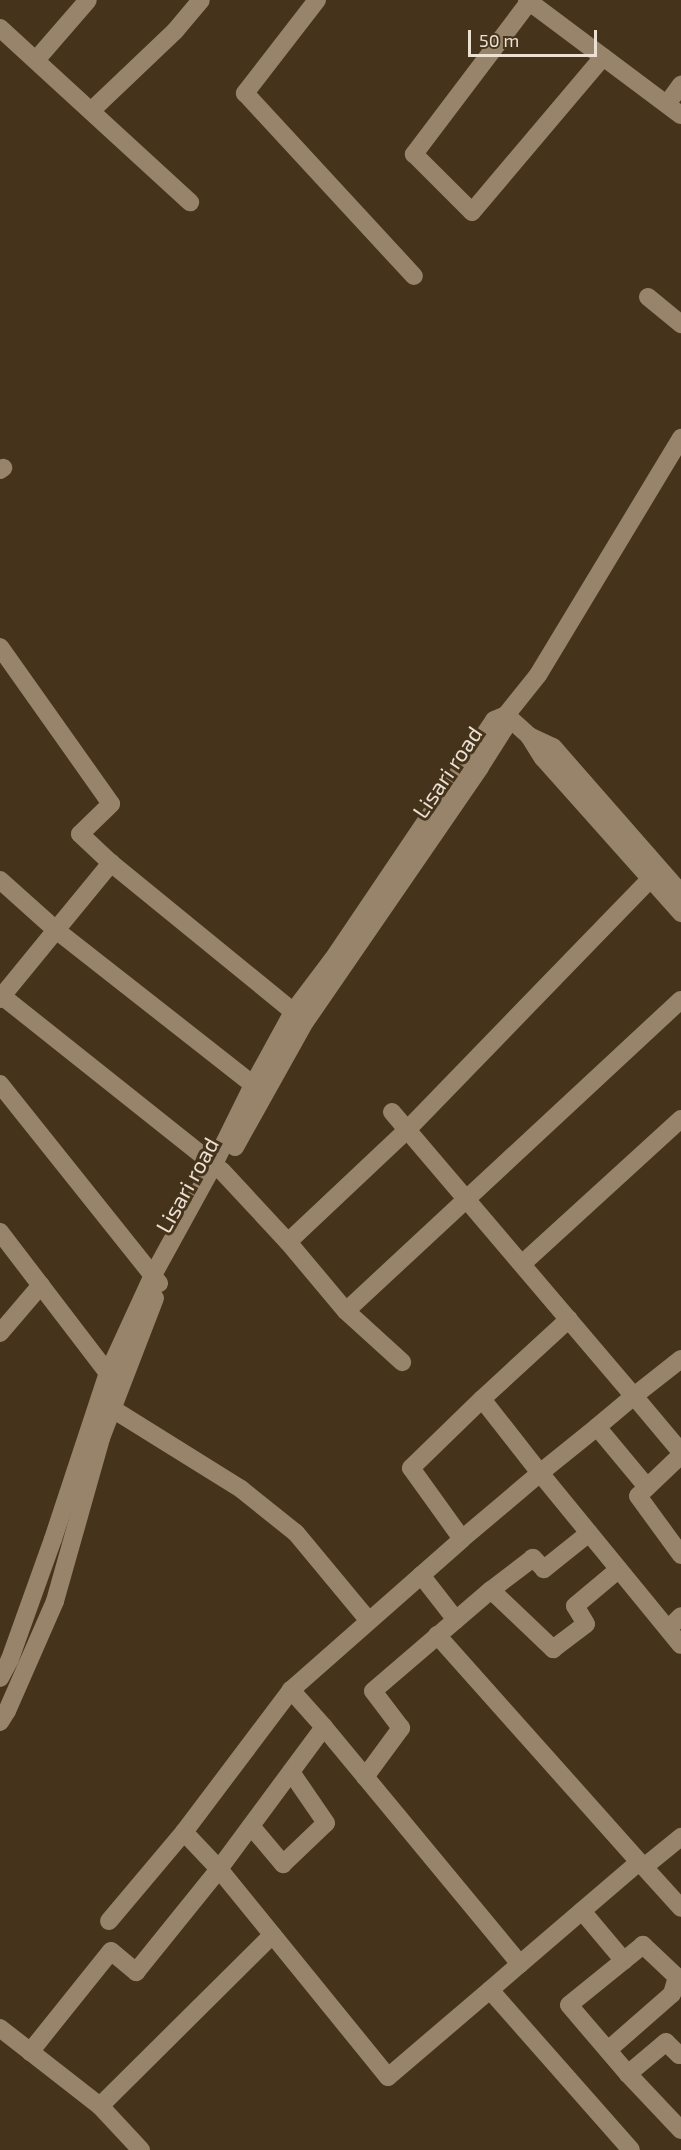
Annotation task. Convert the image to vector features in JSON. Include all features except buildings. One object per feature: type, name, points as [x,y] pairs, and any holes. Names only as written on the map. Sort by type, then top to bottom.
[{"type":"street","points":[[36,60],[88,0]]},
{"type":"street","points":[[92,110],[175,31],[201,0]]},
{"type":"street","points":[[317,0],[245,93],[414,276]]},
{"type":"street","points":[[603,57],[472,212],[414,154],[528,1],[674,109],[681,85]]},
{"type":"street","points":[[0,27],[190,202]]},
{"type":"street","points":[[648,297],[681,324]]},
{"type":"street","name":"Lisari road","points":[[0,1678],[10,1659],[113,1380],[157,1280],[259,1089],[333,959],[494,720],[506,715],[538,675],[681,438]]},
{"type":"street","points":[[0,647],[7,673],[111,804],[80,834],[111,863],[299,1017]]},
{"type":"street","points":[[506,715],[529,736],[543,759],[589,800],[679,897]]},
{"type":"street","points":[[589,800],[651,878],[679,897]]},
{"type":"street","points":[[111,863],[1,996],[218,1168],[288,1242],[346,1311],[402,1362]]},
{"type":"street","points":[[288,1242],[407,1130],[651,878]]},
{"type":"street","points":[[0,880],[56,930],[259,1089]]},
{"type":"street","points":[[346,1311],[681,1000]]},
{"type":"street","points":[[0,1084],[157,1280]]},
{"type":"street","points":[[392,1112],[681,1453],[638,1496],[679,1549]]},
{"type":"street","points":[[522,1264],[681,1119]]},
{"type":"street","points":[[0,1232],[113,1380]]},
{"type":"street","points":[[0,1333],[41,1285]]},
{"type":"street","points":[[462,1539],[411,1468],[568,1319]]},
{"type":"street","points":[[109,1921],[184,1832],[291,1690],[462,1539],[681,1359]]},
{"type":"street","name":"Lisari road","points":[[0,1722],[55,1601],[100,1438],[111,1408],[113,1380]]},
{"type":"street","points":[[482,1399],[619,1569],[674,1623],[681,1646]]},
{"type":"street","points":[[111,1408],[241,1489],[296,1533],[369,1621]]},
{"type":"street","points":[[597,1427],[647,1486]]},
{"type":"street","points":[[365,1777],[401,1728],[373,1690],[491,1590],[533,1558],[544,1569],[589,1533]]},
{"type":"street","points":[[491,1590],[553,1649],[586,1624],[575,1606],[619,1569]]},
{"type":"street","points":[[421,1575],[456,1620]]},
{"type":"street","points":[[437,1635],[681,1908]]},
{"type":"street","points":[[291,1690],[520,1964]]},
{"type":"street","points":[[30,2052],[111,1951],[136,1972],[219,1869],[324,1727]]},
{"type":"street","points":[[251,1826],[283,1863],[326,1823],[291,1772]]},
{"type":"street","points":[[184,1832],[219,1869],[388,2077],[582,1911],[681,1837]]},
{"type":"street","points":[[582,1911],[624,1961]]},
{"type":"street","points":[[100,2106],[272,1935]]},
{"type":"street","points":[[608,2050],[672,1994],[677,1977],[643,1946],[569,2005],[628,2074],[681,2130]]},
{"type":"street","points":[[490,1990],[631,2150]]},
{"type":"street","points":[[0,2028],[100,2106],[141,2150]]},
{"type":"street","points":[[628,2074],[666,2042],[679,2055],[681,2054]]}]
